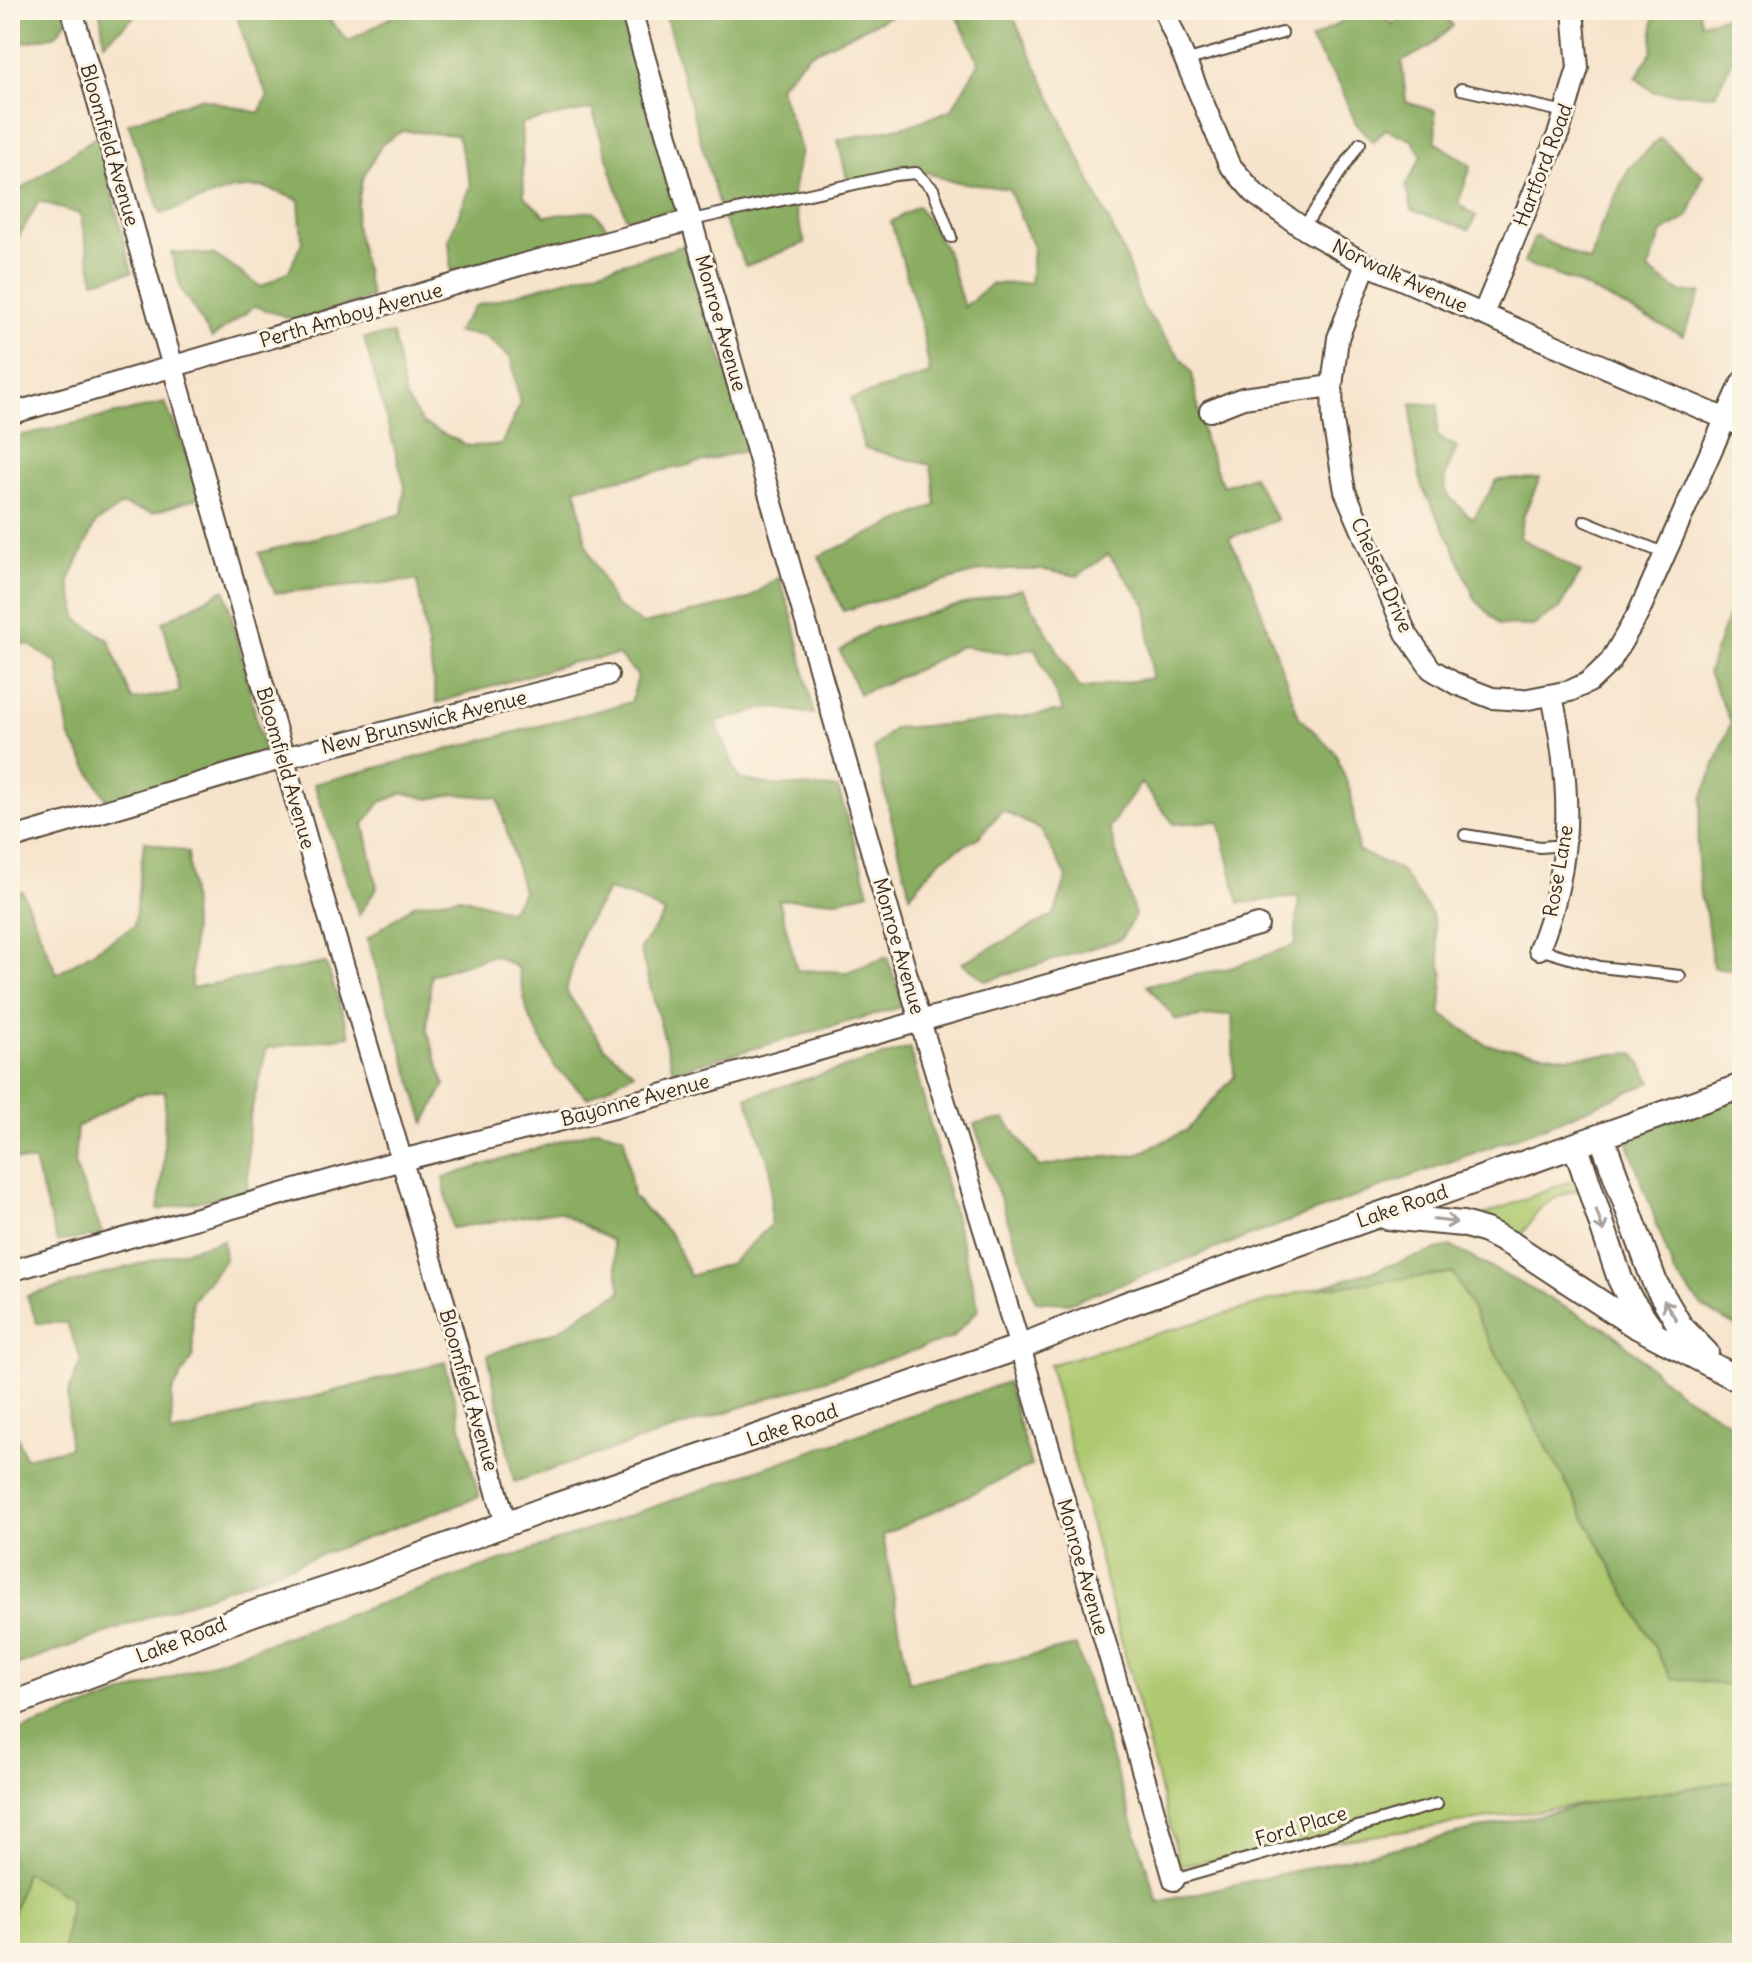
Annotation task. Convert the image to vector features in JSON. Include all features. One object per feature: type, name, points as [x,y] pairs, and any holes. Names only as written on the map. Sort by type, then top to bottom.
[{"type":"street","name":"Bloomfield Avenue","points":[[72,10],[506,1525]]},
{"type":"street","name":"Monroe Avenue","points":[[631,10],[920,1021],[1020,1347],[1174,1880]]},
{"type":"street","name":"Norwalk Avenue","points":[[1164,10],[1229,164],[1256,195],[1303,228],[1366,264],[1734,422]]},
{"type":"street","name":"Hartford Road","points":[[1483,314],[1565,112],[1578,68],[1573,10]]},
{"type":"street","name":"Perth Amboy Avenue","points":[[10,414],[520,265],[692,220]]},
{"type":"street","name":"Chelsea Drive","points":[[1366,264],[1338,338],[1332,386],[1333,422],[1345,491],[1406,633],[1431,669],[1456,684],[1492,698],[1523,700],[1570,691],[1589,682],[1610,662],[1638,614],[1734,422],[1742,382]]},
{"type":"street","points":[[1210,411],[1243,398],[1332,386]]},
{"type":"street","name":"New Brunswick Avenue","points":[[10,839],[284,758],[608,675]]},
{"type":"street","name":"Rose Lane","points":[[1539,949],[1548,926],[1567,845],[1568,815],[1561,738],[1552,696]]},
{"type":"street","name":"Bayonne Avenue","points":[[10,1271],[402,1160],[650,1098],[1258,925]]},
{"type":"street","name":"Lake Road","points":[[10,1705],[257,1612],[363,1577],[543,1510],[1020,1347],[1119,1307],[1742,1086]]},
{"type":"street","points":[[1602,1138],[1640,1247],[1664,1302],[1680,1326],[1721,1368]]},
{"type":"street","points":[[1576,1147],[1620,1279],[1630,1299],[1655,1333]]},
{"type":"street","points":[[1372,1217],[1463,1224],[1486,1231],[1513,1245],[1633,1324],[1742,1381]]},
{"type":"lane","points":[[1185,61],[1282,33]]},
{"type":"lane","points":[[1461,89],[1565,112]]},
{"type":"lane","points":[[1303,228],[1360,143]]},
{"type":"lane","points":[[692,220],[916,173],[933,189],[951,237]]},
{"type":"lane","points":[[1585,521],[1666,554]]},
{"type":"lane","points":[[1465,835],[1540,847],[1567,845]]},
{"type":"lane","points":[[1539,949],[1600,967],[1680,976]]},
{"type":"lane","name":"Ford Place","points":[[1174,1880],[1437,1804]]},
{"type":"green space","points":[[62,10],[69,17],[56,35],[10,46],[10,11]]},
{"type":"green space","points":[[100,10],[142,10],[104,43]]},
{"type":"green space","points":[[235,10],[321,10],[348,41],[393,16],[394,10],[618,10],[678,211],[626,218],[592,109],[521,123],[524,196],[545,216],[594,211],[610,231],[451,271],[449,239],[471,185],[457,135],[402,131],[382,144],[362,179],[355,223],[371,297],[298,321],[255,306],[212,338],[181,289],[171,252],[215,255],[261,287],[289,271],[302,242],[299,200],[264,187],[233,189],[161,214],[128,123],[200,98],[259,113],[268,95],[251,61]]},
{"type":"green space","points":[[664,10],[903,10],[809,54],[779,86],[801,150],[792,198],[805,243],[746,266],[722,217]]},
{"type":"green space","points":[[954,10],[1010,10],[1123,251],[1142,306],[1192,373],[1204,440],[1223,486],[1253,476],[1277,520],[1229,538],[1249,577],[1299,717],[1335,752],[1351,793],[1358,851],[1400,870],[1432,915],[1443,975],[1441,1014],[1487,1045],[1568,1057],[1634,1053],[1652,1082],[1541,1128],[1069,1303],[1036,1301],[974,1124],[1005,1119],[1039,1167],[1136,1155],[1187,1130],[1234,1077],[1232,1014],[1176,1020],[1147,985],[1230,968],[1295,945],[1299,897],[1239,903],[1219,821],[1174,824],[1141,783],[1109,828],[1135,915],[1121,939],[986,981],[962,963],[1054,915],[1067,877],[1041,830],[1002,810],[979,837],[941,859],[910,895],[874,748],[894,728],[973,723],[1063,711],[1035,648],[1008,653],[961,646],[916,670],[859,694],[840,651],[873,628],[1022,589],[1080,689],[1152,678],[1147,606],[1108,554],[1078,576],[1043,570],[984,570],[843,611],[819,556],[936,505],[931,465],[864,448],[851,399],[930,374],[922,327],[891,222],[918,206],[946,250],[964,307],[991,284],[1030,283],[1033,248],[1009,189],[950,181],[920,170],[848,183],[838,140],[910,125],[951,110],[979,63]]},
{"type":"green space","points":[[1361,10],[1376,10],[1393,24],[1408,10],[1439,10],[1453,26],[1429,47],[1402,62],[1406,102],[1435,111],[1436,142],[1471,166],[1458,204],[1476,216],[1469,230],[1412,210],[1406,186],[1422,156],[1412,140],[1386,129],[1373,142],[1355,122],[1340,85],[1310,40]]},
{"type":"green space","points":[[1654,10],[1699,10],[1701,23],[1742,13],[1742,54],[1736,53],[1715,95],[1653,92],[1636,78],[1652,51]]},
{"type":"green space","points":[[97,136],[132,272],[94,281],[80,214],[39,201],[10,252],[10,197]]},
{"type":"green space","points":[[1660,138],[1703,175],[1688,217],[1662,233],[1648,270],[1682,293],[1701,292],[1683,336],[1579,284],[1524,263],[1535,236],[1590,262],[1601,226],[1629,168]]},
{"type":"green space","points":[[689,244],[748,450],[576,488],[586,544],[614,605],[643,624],[748,599],[779,577],[793,619],[814,714],[770,707],[716,722],[739,779],[772,785],[838,788],[869,892],[839,900],[779,900],[797,970],[847,972],[887,957],[904,1006],[673,1071],[640,949],[665,913],[636,898],[608,890],[582,931],[566,991],[604,1047],[634,1072],[588,1098],[555,1067],[528,1014],[518,968],[494,955],[431,975],[427,1030],[445,1085],[425,1123],[367,939],[415,904],[461,897],[510,911],[523,892],[498,798],[456,794],[429,799],[404,793],[381,802],[364,824],[377,887],[359,915],[314,784],[631,702],[638,676],[618,655],[569,663],[437,703],[417,580],[275,593],[259,553],[402,514],[405,486],[364,338],[393,334],[405,397],[423,424],[469,446],[501,445],[520,405],[511,358],[485,336],[456,332],[475,306]]},
{"type":"green space","points":[[165,403],[204,496],[152,513],[122,505],[95,524],[69,580],[78,620],[109,640],[132,700],[180,692],[163,622],[225,589],[266,759],[108,802],[69,736],[58,664],[28,644],[10,647],[10,522],[17,513],[10,479],[10,438]]},
{"type":"green space","points":[[1412,403],[1438,405],[1437,436],[1457,447],[1445,480],[1447,494],[1473,519],[1497,480],[1540,478],[1524,514],[1519,537],[1581,572],[1559,609],[1533,626],[1500,625],[1475,599],[1452,544],[1422,487],[1412,438]]},
{"type":"green space","points":[[1742,575],[1742,971],[1713,967],[1706,914],[1700,896],[1697,846],[1702,799],[1731,722],[1708,673]]},
{"type":"green space","points":[[144,841],[188,852],[193,923],[191,988],[326,963],[350,1036],[267,1048],[249,1120],[247,1191],[158,1210],[164,1162],[165,1091],[135,1095],[77,1127],[74,1164],[103,1235],[57,1242],[34,1162],[10,1159],[10,893],[22,891],[57,974],[134,926]]},
{"type":"green space","points":[[910,1048],[979,1309],[952,1338],[514,1482],[488,1355],[559,1330],[621,1292],[612,1241],[558,1211],[452,1228],[443,1178],[598,1129],[624,1136],[633,1197],[671,1235],[690,1276],[731,1263],[770,1226],[771,1171],[747,1097]]},
{"type":"green space","points":[[1742,1085],[1742,1330],[1702,1307],[1674,1272],[1623,1129]]},
{"type":"green space","points":[[1573,1180],[1580,1189],[1544,1205],[1521,1236],[1483,1218],[1484,1215]]},
{"type":"green space","points":[[223,1240],[225,1260],[192,1301],[193,1356],[172,1392],[171,1434],[445,1362],[479,1497],[10,1668],[10,1414],[25,1458],[69,1448],[68,1394],[81,1360],[67,1323],[37,1323],[27,1296]]},
{"type":"green space","points":[[1450,1246],[1612,1332],[1674,1389],[1742,1430],[1742,1686],[1671,1678],[1453,1273],[1315,1289]]},
{"type":"green space","points":[[1453,1273],[1671,1677],[1742,1686],[1742,1780],[1180,1865],[1049,1365],[1315,1288]]},
{"type":"green space","points":[[1007,1382],[1031,1466],[883,1535],[909,1682],[1076,1646],[1158,1902],[1601,1801],[1742,1780],[1742,1953],[63,1953],[71,1898],[25,1872],[10,1924],[10,1734]]},
{"type":"green space","points":[[25,1872],[71,1898],[63,1953],[10,1953],[10,1924]]}]
